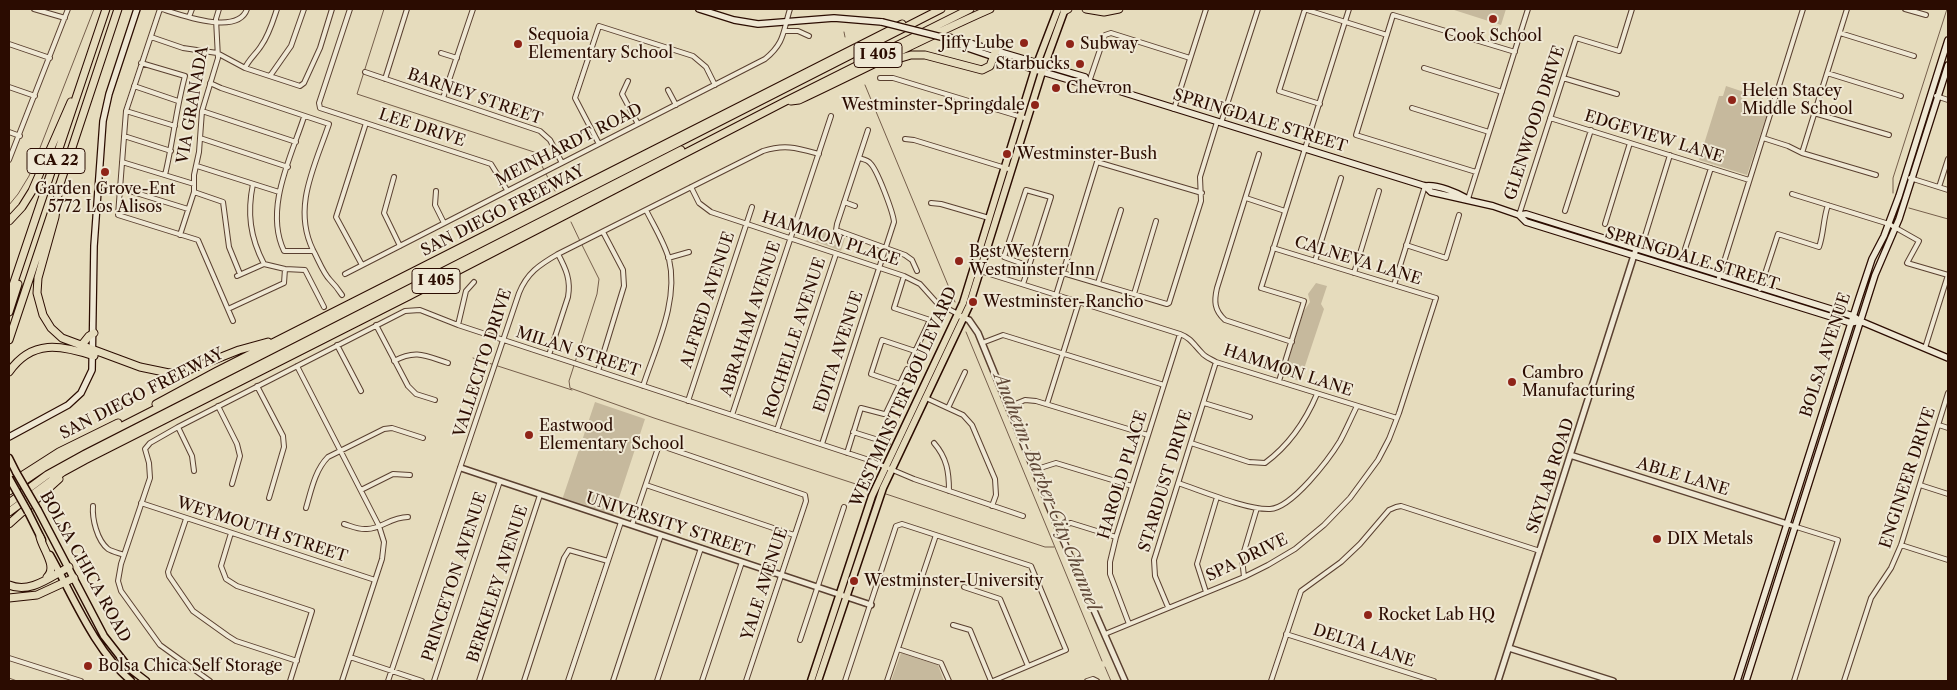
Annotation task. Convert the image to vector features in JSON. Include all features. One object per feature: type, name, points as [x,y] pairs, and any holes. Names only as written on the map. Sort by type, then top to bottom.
[{"type":"highway","name":"CA 22","points":[[9,297],[106,9]]},
{"type":"highway","name":"CA 22","points":[[16,322],[118,9]]},
{"type":"highway","name":"SAN DIEGO FREEWAY","points":[[9,484],[59,452],[834,57],[932,9]]},
{"type":"highway","points":[[9,491],[43,468],[89,443],[941,9]]},
{"type":"highway","points":[[9,503],[41,479],[85,454],[959,9]]},
{"type":"highway","name":"SAN DIEGO FREEWAY","points":[[63,472],[786,101],[970,9]]},
{"type":"highway","points":[[786,101],[799,100],[940,30],[990,9]]},
{"type":"highway","points":[[1086,9],[1104,12],[1119,9]]},
{"type":"highway","points":[[9,221],[22,207],[42,171],[73,97],[94,35],[101,25]]},
{"type":"highway","points":[[9,312],[99,37],[101,25]]},
{"type":"highway","points":[[858,72],[916,54],[934,56],[982,70],[990,66],[995,54]]},
{"type":"highway","points":[[59,187],[55,217],[38,278],[38,300],[43,315],[51,328],[62,338],[94,353]]},
{"type":"highway","points":[[9,331],[16,322]]},
{"type":"highway","points":[[9,340],[16,322]]},
{"type":"highway","points":[[81,346],[94,333]]},
{"type":"highway","points":[[9,372],[21,358],[47,347],[64,347],[94,353],[153,371],[169,373],[186,371],[240,350],[286,337]]},
{"type":"highway","points":[[9,524],[58,480],[63,472]]},
{"type":"highway","name":"I 405","points":[[9,512],[63,472]]},
{"type":"highway","points":[[36,585],[50,575],[52,569],[42,548],[40,537]]},
{"type":"highway","points":[[9,585],[18,588],[36,585],[69,568]]},
{"type":"highway","points":[[9,598],[37,595],[74,578]]},
{"type":"main road","points":[[9,437],[76,399],[85,387],[92,370],[94,353],[95,239],[102,127],[109,94],[137,9]]},
{"type":"main road","name":"SPRINGDALE STREET","points":[[699,9],[734,20],[758,24],[834,18],[882,22],[944,38],[947,41],[1043,68],[1083,84],[1088,82],[1425,186],[1431,192],[1454,198],[1468,199],[1519,215],[1526,214],[1851,322],[1860,321]]},
{"type":"main road","name":"WESTMINSTER BOULEVARD","points":[[811,681],[870,503],[926,398],[961,316],[1008,169],[1020,117],[1036,66],[1064,9]]},
{"type":"main road","name":"WESTMINSTER BOULEVARD","points":[[1008,169],[1028,119],[1043,68],[1064,9]]},
{"type":"main road","name":"BOLSA AVENUE","points":[[1737,681],[1851,322],[1870,266],[1889,224],[1948,40]]},
{"type":"main road","name":"BOLSA AVENUE","points":[[1746,681],[1875,275],[1886,246],[1896,227],[1948,65]]},
{"type":"main road","name":"SPRINGDALE STREET","points":[[1519,215],[1526,222],[1634,256],[1719,278]]},
{"type":"main road","points":[[1534,224],[1540,222],[1540,219]]},
{"type":"main road","name":"SPRINGDALE STREET","points":[[1760,291],[1853,316],[1860,321],[1948,358]]},
{"type":"main road","name":"WESTMINSTER BOULEVARD","points":[[818,681],[889,468],[961,316]]},
{"type":"main road","points":[[1824,435],[1820,432],[1820,429],[1827,409],[1826,403]]},
{"type":"main road","name":"BOLSA CHICA ROAD","points":[[9,458],[104,636],[138,679],[146,681]]},
{"type":"main road","name":"BOLSA CHICA ROAD","points":[[9,478],[96,638],[107,654],[131,681]]},
{"type":"street","points":[[34,9],[65,18]]},
{"type":"street","points":[[9,160],[20,136],[68,9]]},
{"type":"street","points":[[233,321],[198,240],[118,215],[126,111],[161,9],[217,23],[243,17],[247,9]]},
{"type":"street","points":[[189,17],[192,9]]},
{"type":"street","name":"VIA GRANADA","points":[[180,235],[194,192],[194,175],[197,166],[202,111],[215,68],[219,9]]},
{"type":"street","points":[[245,68],[270,31],[277,9]]},
{"type":"street","points":[[270,76],[291,46],[304,9]]},
{"type":"street","points":[[151,37],[183,48],[217,53],[245,68],[300,86],[304,83],[320,48],[332,9]]},
{"type":"street","name":"LEE DRIVE","points":[[350,9],[319,102],[320,108],[491,164],[507,190]]},
{"type":"street","points":[[385,79],[408,9]]},
{"type":"street","points":[[443,98],[473,9]]},
{"type":"street","name":"MEINHARDT ROAD","points":[[345,274],[765,60],[782,43],[790,9]]},
{"type":"street","points":[[1174,109],[1206,9]]},
{"type":"street","points":[[1063,273],[1168,304],[1201,201],[1200,177],[1258,9]]},
{"type":"street","points":[[1320,104],[1280,91],[1305,9],[1387,34]]},
{"type":"street","points":[[1279,382],[1304,302],[1261,288],[1349,9]]},
{"type":"street","points":[[1468,199],[1528,9]]},
{"type":"street","points":[[1625,9],[1631,10]]},
{"type":"street","points":[[1719,278],[1803,9]]},
{"type":"street","points":[[1802,153],[1847,9]]},
{"type":"street","points":[[1905,9],[1926,15]]},
{"type":"street","name":"GLENWOOD DRIVE","points":[[1519,215],[1576,38],[1618,51],[1631,10]]},
{"type":"street","points":[[1476,172],[1356,135],[1393,15],[1515,52]]},
{"type":"street","points":[[599,144],[575,98],[599,26],[693,56],[706,67],[715,85]]},
{"type":"street","points":[[785,31],[798,31],[809,36]]},
{"type":"street","points":[[1840,32],[1914,56]]},
{"type":"street","points":[[1088,82],[1105,35],[1111,33],[1190,58]]},
{"type":"street","points":[[9,44],[50,58]]},
{"type":"street","points":[[440,53],[457,58]]},
{"type":"street","points":[[141,63],[184,76],[165,175]]},
{"type":"street","points":[[1424,68],[1502,92]]},
{"type":"street","name":"BARNEY STREET","points":[[364,72],[540,131],[550,140],[562,163]]},
{"type":"street","points":[[1827,73],[1901,96]]},
{"type":"street","points":[[880,78],[893,78],[1028,119]]},
{"type":"street","points":[[1563,78],[1617,94]]},
{"type":"street","points":[[628,81],[622,94],[638,124]]},
{"type":"street","points":[[210,83],[304,117],[329,124],[306,192],[303,215],[307,237],[313,251],[330,281],[335,283],[342,295]]},
{"type":"street","points":[[134,86],[178,101]]},
{"type":"street","points":[[9,87],[35,96]]},
{"type":"street","points":[[668,90],[676,105]]},
{"type":"street","points":[[1931,94],[1948,100]]},
{"type":"street","points":[[1412,108],[1489,132]]},
{"type":"street","points":[[126,111],[175,126]]},
{"type":"street","points":[[202,111],[296,142]]},
{"type":"street","points":[[1814,113],[1889,135]]},
{"type":"street","name":"ABRAHAM AVENUE","points":[[732,415],[831,116]]},
{"type":"street","points":[[304,117],[279,192],[276,213],[278,232],[283,249],[286,252],[313,251]]},
{"type":"street","name":"EDGEVIEW LANE","points":[[1550,118],[1749,180]]},
{"type":"street","points":[[362,265],[336,217],[366,123]]},
{"type":"street","points":[[868,130],[836,230],[905,255],[912,260],[917,271]]},
{"type":"street","points":[[1564,211],[1591,130]]},
{"type":"street","points":[[9,132],[20,136]]},
{"type":"street","points":[[124,136],[171,151]]},
{"type":"street","points":[[200,138],[288,167]]},
{"type":"street","points":[[1763,138],[1788,146],[1802,153],[1876,175]]},
{"type":"street","points":[[905,139],[914,140],[1008,169]]},
{"type":"street","points":[[1605,224],[1630,143]]},
{"type":"street","name":"VALLECITO DRIVE","points":[[388,681],[523,283],[533,270],[558,254],[763,150],[783,146],[819,154]]},
{"type":"street","points":[[1259,154],[1217,288],[1216,308],[1219,315],[1225,320],[1292,342]]},
{"type":"street","points":[[1645,236],[1670,155]]},
{"type":"street","name":"EDITA AVENUE","points":[[822,444],[894,222],[893,214],[870,162],[859,158]]},
{"type":"street","points":[[1939,187],[1948,158]]},
{"type":"street","points":[[122,162],[194,184]]},
{"type":"street","points":[[1056,295],[1098,162],[1202,193]]},
{"type":"street","points":[[197,166],[279,192]]},
{"type":"street","points":[[1685,249],[1711,168]]},
{"type":"street","points":[[1905,177],[1948,190]]},
{"type":"street","points":[[394,178],[384,213],[400,246]]},
{"type":"street","points":[[1315,261],[1341,178]]},
{"type":"street","points":[[254,184],[250,196],[252,234],[254,246],[264,264]]},
{"type":"street","points":[[1394,285],[1425,186]]},
{"type":"street","name":"HAMMON PLACE","points":[[691,187],[699,203],[707,210],[904,276],[920,284],[937,303],[961,316]]},
{"type":"street","points":[[120,188],[188,209]]},
{"type":"street","points":[[1023,284],[1029,266],[1051,198],[1026,190],[1004,257],[1029,266]]},
{"type":"street","points":[[436,191],[435,206],[444,223]]},
{"type":"street","points":[[1354,273],[1380,191]]},
{"type":"street","points":[[194,192],[223,202],[229,247],[239,275],[264,264],[285,269],[304,270],[324,307]]},
{"type":"street","points":[[1792,194],[1889,224],[1919,241],[1907,263],[1948,275],[1925,348]]},
{"type":"street","points":[[1246,198],[1285,211]]},
{"type":"street","points":[[844,202],[855,206]]},
{"type":"street","points":[[931,203],[941,204],[993,219]]},
{"type":"street","points":[[1760,291],[1778,234],[1819,247],[1824,231],[1824,220],[1828,205]]},
{"type":"street","name":"ALFRED AVENUE","points":[[688,401],[752,207]]},
{"type":"street","points":[[643,386],[670,299],[671,278],[668,258],[646,210]]},
{"type":"street","points":[[1098,284],[1122,210]]},
{"type":"street","points":[[1406,245],[1446,258],[1460,215]]},
{"type":"street","points":[[1134,294],[1156,221]]},
{"type":"street","points":[[598,371],[624,286],[623,270],[603,232]]},
{"type":"street","name":"CALNEVA LANE","points":[[1273,248],[1436,298]]},
{"type":"street","name":"SKYLAB ROAD","points":[[1498,681],[1636,249]]},
{"type":"street","points":[[668,258],[690,252]]},
{"type":"street","points":[[549,355],[570,287],[565,268],[558,254]]},
{"type":"street","name":"ROCHELLE AVENUE","points":[[778,430],[836,254]]},
{"type":"street","points":[[228,309],[284,283],[285,269]]},
{"type":"street","points":[[977,270],[1180,334]]},
{"type":"street","points":[[904,276],[894,308],[930,320],[910,362]]},
{"type":"street","points":[[458,325],[466,291],[474,282]]},
{"type":"street","name":"SPA DRIVE","points":[[1105,634],[1244,577],[1295,550],[1324,525],[1350,498],[1378,460],[1397,418],[1436,298]]},
{"type":"street","points":[[1047,404],[1079,302]]},
{"type":"street","name":"MILAN STREET","points":[[141,503],[150,478],[145,449],[150,443],[376,325],[405,311],[420,310],[458,325],[822,444],[949,492],[1024,516]]},
{"type":"street","points":[[961,316],[969,320],[976,328],[1057,526],[1125,681]]},
{"type":"street","points":[[376,325],[408,386],[416,394],[435,400]]},
{"type":"street","name":"HAMMON LANE","points":[[1180,334],[1187,337],[1203,355],[1216,362],[1397,418]]},
{"type":"street","name":"HAROLD PLACE","points":[[1129,624],[1110,574],[1110,562],[1180,334]]},
{"type":"street","points":[[982,342],[1003,335],[1063,352],[1164,385]]},
{"type":"street","points":[[900,384],[871,374],[882,340],[915,351]]},
{"type":"street","points":[[336,345],[360,391]]},
{"type":"street","points":[[394,360],[413,353],[448,363]]},
{"type":"street","name":"STARDUST DRIVE","points":[[1168,607],[1155,576],[1153,565],[1216,362]]},
{"type":"street","points":[[297,366],[383,534],[384,549],[342,681]]},
{"type":"street","points":[[847,453],[861,408],[884,414],[906,369]]},
{"type":"street","points":[[948,408],[965,372]]},
{"type":"street","points":[[257,386],[282,436],[284,446],[269,498]]},
{"type":"street","name":"ENGINEER DRIVE","points":[[1844,681],[1874,592],[1891,568],[1901,545],[1948,392]]},
{"type":"street","points":[[1191,443],[1249,462],[1265,464],[1288,441],[1309,412],[1317,394]]},
{"type":"street","points":[[926,398],[963,415],[972,425],[995,480],[996,495],[992,506]]},
{"type":"street","points":[[1008,407],[1025,400],[1047,404],[1148,435]]},
{"type":"street","points":[[1204,403],[1250,417]]},
{"type":"street","points":[[218,406],[237,444],[240,456],[232,484]]},
{"type":"street","points":[[1178,483],[1217,497],[1257,508],[1273,510],[1287,503],[1314,478],[1340,441],[1357,406]]},
{"type":"street","points":[[1939,425],[1948,428]]},
{"type":"street","points":[[178,427],[192,456],[194,471]]},
{"type":"street","points":[[306,508],[321,464],[328,457],[384,428],[392,428],[423,438]]},
{"type":"street","points":[[853,432],[888,443]]},
{"type":"street","points":[[934,443],[948,466],[949,492]]},
{"type":"street","name":"YALE AVENUE","points":[[646,485],[659,446],[805,495],[806,500],[746,681]]},
{"type":"street","name":"ABLE LANE","points":[[1570,455],[1787,524]]},
{"type":"street","points":[[1034,470],[1056,463],[1132,486]]},
{"type":"street","name":"UNIVERSITY STREET","points":[[461,468],[871,604]]},
{"type":"street","points":[[361,490],[393,474],[410,475]]},
{"type":"street","name":"PRINCETON AVENUE","points":[[434,681],[500,481]]},
{"type":"street","points":[[632,525],[646,485],[794,535]]},
{"type":"street","points":[[1920,485],[1948,494]]},
{"type":"street","name":"BERKELEY AVENUE","points":[[479,681],[540,495]]},
{"type":"street","points":[[1206,592],[1197,564],[1217,497]]},
{"type":"street","points":[[141,503],[119,573],[118,581],[121,591],[160,645],[210,681]]},
{"type":"street","name":"WEYMOUTH STREET","points":[[141,503],[375,580]]},
{"type":"street","points":[[93,506],[93,518],[102,542],[109,549],[124,555]]},
{"type":"street","points":[[1271,681],[1301,591],[1341,562],[1360,544],[1389,510],[1401,506],[1540,551]]},
{"type":"street","points":[[800,640],[844,508]]},
{"type":"street","points":[[1244,577],[1242,558],[1257,508]]},
{"type":"street","points":[[344,524],[368,530],[395,518],[408,517]]},
{"type":"street","points":[[186,519],[168,572],[193,610],[236,641],[297,661]]},
{"type":"street","points":[[568,681],[621,522]]},
{"type":"street","points":[[845,681],[896,526],[899,524],[1031,566],[1066,650],[992,681],[970,630],[953,626]]},
{"type":"street","points":[[1057,526],[1071,524],[1116,538]]},
{"type":"street","points":[[1787,524],[1838,540],[1794,681]]},
{"type":"street","points":[[231,533],[222,566],[226,579],[237,586],[312,611],[290,681]]},
{"type":"street","points":[[613,681],[661,535]]},
{"type":"street","points":[[887,681],[936,535]]},
{"type":"street","points":[[1901,545],[1948,560]]},
{"type":"street","points":[[657,681],[701,548]]},
{"type":"street","points":[[524,681],[564,558],[569,550],[608,561]]},
{"type":"street","points":[[702,681],[742,562]]},
{"type":"street","points":[[964,587],[1000,599],[1028,666]]},
{"type":"street","name":"DELTA LANE","points":[[1286,634],[1434,681]]},
{"type":"street","points":[[1509,648],[1613,681]]},
{"type":"street","points":[[898,649],[941,663],[949,681]]},
{"type":"street","points":[[350,657],[422,681]]},
{"type":"street","points":[[9,658],[81,681]]},
{"type":"street","points":[[1087,681],[1097,680]]},
{"type":"shaded area","name":"Cook School","points":[[1451,9],[1506,9],[1501,25]]},
{"type":"shaded area","points":[[1726,86],[1744,92],[1741,103],[1768,111],[1747,175],[1699,160],[1719,96],[1723,96]]},
{"type":"shaded area","points":[[819,227],[845,238],[841,251],[814,241]]},
{"type":"shaded area","points":[[1316,283],[1327,286],[1321,304],[1324,309],[1300,381],[1283,376],[1304,311],[1310,302],[1308,294]]},
{"type":"shaded area","points":[[595,402],[645,419],[613,516],[562,500]]},
{"type":"shaded area","points":[[901,653],[938,665],[944,681],[891,681]]},
{"type":"waterway","points":[[9,205],[29,176],[94,9]]},
{"type":"waterway","points":[[384,9],[357,94],[540,154],[544,170]]},
{"type":"waterway","points":[[1893,193],[1893,178],[1947,9]]},
{"type":"waterway","points":[[844,32],[845,37]]},
{"type":"waterway","name":"Anaheim-Barber City Channel","points":[[865,85],[955,302]]},
{"type":"waterway","points":[[546,174],[555,191]]},
{"type":"waterway","points":[[1909,208],[1948,219]]},
{"type":"waterway","points":[[571,222],[580,241]]},
{"type":"waterway","points":[[582,245],[599,279],[597,294],[569,381],[570,388],[654,418],[871,489]]},
{"type":"waterway","name":"Anaheim-Barber City Channel","points":[[966,332],[1102,661]]},
{"type":"waterway","points":[[473,358],[572,390]]},
{"type":"waterway","points":[[886,494],[1045,547],[1054,547]]},
{"type":"waterway","name":"Anaheim-Barber City Channel","points":[[1105,667],[1111,681]]},
{"type":"waterway","points":[[9,678],[17,681]]},
{"type":"place","name":"Cook School","points":[[1493,19]]},
{"type":"place","name":"Jiffy Lube","points":[[1024,43]]},
{"type":"place","name":"Sequoia Elementary School","points":[[518,44]]},
{"type":"place","name":"Subway","points":[[1070,44]]},
{"type":"place","name":"Starbucks","points":[[1080,64]]},
{"type":"place","name":"Chevron","points":[[1056,88]]},
{"type":"place","name":"Helen Stacey Middle School","points":[[1732,100]]},
{"type":"place","name":"Westminster-Springdale","points":[[1035,105]]},
{"type":"place","name":"Westminster-Bush","points":[[1007,154]]},
{"type":"place","name":"Garden Grove-Ent 5772 Los Alisos","points":[[105,172]]},
{"type":"place","name":"Best Western Westminster Inn","points":[[959,261]]},
{"type":"place","name":"Westminster-Rancho","points":[[973,302]]},
{"type":"place","name":"Cambro Manufacturing","points":[[1512,382]]},
{"type":"place","name":"Eastwood Elementary School","points":[[529,435]]},
{"type":"place","name":"DIX Metals","points":[[1657,539]]},
{"type":"place","name":"Westminster-University","points":[[854,581]]},
{"type":"place","name":"Rocket Lab HQ","points":[[1368,615]]},
{"type":"place","name":"Bolsa Chica Self Storage","points":[[88,666]]}]
